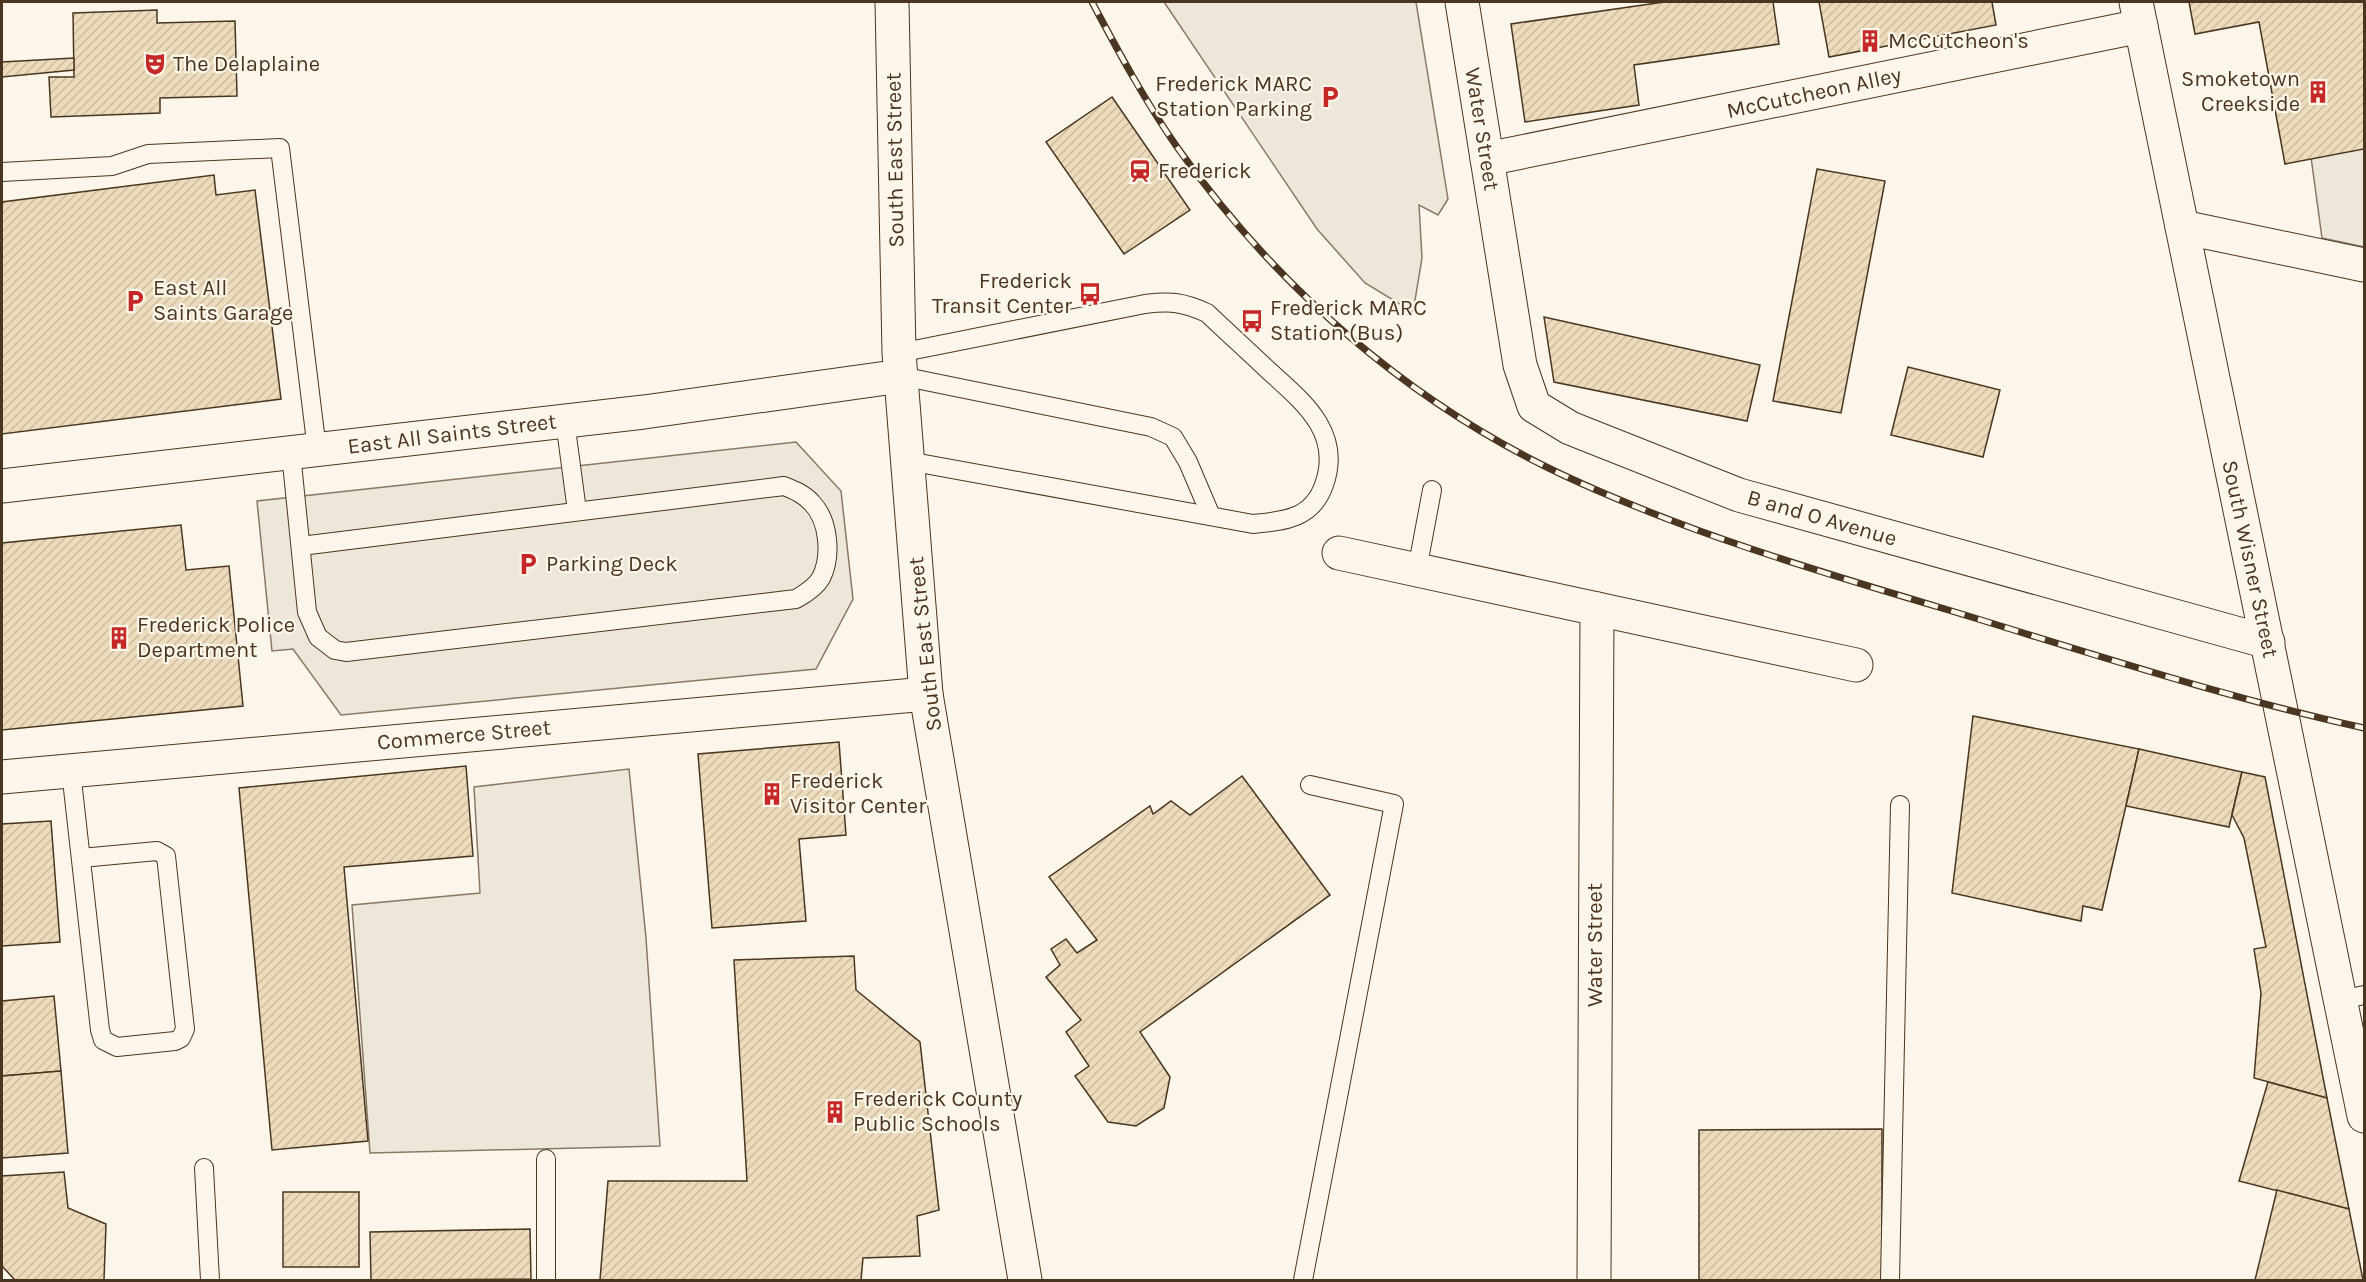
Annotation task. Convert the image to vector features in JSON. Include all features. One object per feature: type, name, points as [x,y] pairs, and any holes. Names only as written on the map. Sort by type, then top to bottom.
[{"type":"street","name":"South East Street","points":[[892,2],[900,364],[926,694],[1025,1281]]},
{"type":"street","name":"Water Street","points":[[1462,2],[1502,257]]},
{"type":"street","name":"McCutcheon Alley","points":[[1487,159],[2138,14]]},
{"type":"street","name":"South Wisner Street","points":[[2138,14],[2268,642],[2353,997],[2364,1116]]},
{"type":"street","points":[[2182,227],[2364,265]]},
{"type":"street","name":"B and O Avenue","points":[[1502,257],[1520,365],[1534,406],[1570,428],[1739,495],[2268,642]]},
{"type":"street","name":"East All Saints Street","points":[[2,486],[565,421],[900,364]]},
{"type":"street","points":[[1339,553],[1856,664]]},
{"type":"street","name":"Water Street","points":[[1593,1281],[1597,609]]},
{"type":"street","name":"Commerce Street","points":[[2,777],[926,694]]},
{"type":"lane","points":[[2,172],[112,166],[148,154],[280,148],[304,452],[301,546],[307,612],[318,637],[335,650],[346,652],[785,602],[810,591],[820,580],[826,565],[826,533],[813,504],[795,490],[784,486],[301,546]]},
{"type":"lane","points":[[900,364],[1145,304],[1167,302],[1187,304],[1207,313],[1310,408],[1328,444],[1329,472],[1322,492],[1308,510],[1284,522],[1253,524],[908,461]]},
{"type":"lane","points":[[900,364],[1151,427],[1173,437],[1188,462],[1211,516]]},
{"type":"lane","points":[[565,421],[577,511]]},
{"type":"lane","points":[[1417,570],[1432,490]]},
{"type":"lane","points":[[71,771],[100,1030],[103,1040],[117,1047],[175,1041],[181,1038],[185,1029],[166,856],[157,851],[81,858]]},
{"type":"lane","points":[[1303,1281],[1394,804],[1310,785]]},
{"type":"lane","points":[[1890,1281],[1900,806]]},
{"type":"lane","points":[[546,1159],[546,1281]]},
{"type":"lane","points":[[204,1168],[210,1281]]},
{"type":"shaded area","name":"Frederick MARC Station Parking","points":[[1164,2],[1416,2],[1448,199],[1438,215],[1419,205],[1422,258],[1413,312],[1365,283],[1317,229]]},
{"type":"shaded area","points":[[2364,148],[2364,247],[2322,238],[2311,157]]},
{"type":"shaded area","points":[[796,442],[841,491],[853,599],[816,669],[341,715],[293,649],[272,651],[257,501]]},
{"type":"shaded area","points":[[629,769],[646,938],[660,1146],[370,1153],[352,905],[480,893],[474,787]]},
{"type":"building","points":[[1664,2],[1773,2],[1779,44],[1634,65],[1639,105],[1525,122],[1511,24]]},
{"type":"building","name":"McCutcheon's","points":[[1819,2],[1992,2],[1996,25],[1829,57]]},
{"type":"building","name":"Smoketown Creekside","points":[[2189,2],[2364,2],[2364,149],[2285,164],[2259,22],[2195,34]]},
{"type":"building","name":"The Delaplaine","points":[[157,10],[157,23],[235,21],[237,96],[160,98],[160,113],[51,117],[49,77],[74,77],[73,13]]},
{"type":"building","points":[[74,58],[74,70],[2,77],[2,62]]},
{"type":"building","name":"Frederick","points":[[1112,97],[1190,210],[1124,254],[1046,142]]},
{"type":"building","points":[[1817,169],[1885,181],[1841,413],[1773,401]]},
{"type":"building","name":"East All Saints Garage","points":[[214,175],[216,195],[255,190],[281,399],[2,434],[2,202]]},
{"type":"building","points":[[1544,317],[1760,365],[1747,421],[1554,382]]},
{"type":"building","points":[[1908,367],[2000,390],[1983,457],[1891,435]]},
{"type":"building","name":"Frederick Police Department","points":[[181,525],[186,570],[229,566],[243,706],[2,730],[2,543]]},
{"type":"building","points":[[1973,716],[2139,749],[2102,910],[2083,906],[2081,921],[1952,893]]},
{"type":"building","name":"Frederick Visitor Center","points":[[839,742],[846,835],[799,839],[806,921],[712,928],[698,754]]},
{"type":"building","points":[[2139,749],[2242,772],[2229,827],[2126,806]]},
{"type":"building","points":[[466,766],[473,856],[344,867],[368,1141],[272,1150],[239,788]]},
{"type":"building","points":[[2242,772],[2265,777],[2327,1098],[2254,1078],[2261,993],[2254,949],[2266,947],[2244,838],[2232,815]]},
{"type":"building","points":[[1242,776],[1330,895],[1140,1032],[1170,1077],[1164,1108],[1136,1126],[1108,1122],[1075,1076],[1089,1066],[1066,1032],[1081,1020],[1046,977],[1060,965],[1051,949],[1066,939],[1077,953],[1097,940],[1049,877],[1150,806],[1153,814],[1171,801],[1190,815]]},
{"type":"building","points":[[51,821],[60,942],[2,946],[2,824]]},
{"type":"building","name":"Frederick County Public Schools","points":[[854,956],[856,990],[920,1042],[939,1210],[917,1216],[920,1256],[863,1258],[861,1280],[600,1280],[608,1181],[747,1181],[734,960]]},
{"type":"building","points":[[54,996],[61,1071],[2,1076],[2,1001]]},
{"type":"building","points":[[61,1071],[68,1153],[2,1158],[2,1076]]},
{"type":"building","points":[[2268,1082],[2327,1098],[2349,1209],[2239,1181]]},
{"type":"building","points":[[1882,1129],[1882,1280],[1699,1280],[1699,1130]]},
{"type":"building","points":[[64,1172],[68,1208],[106,1224],[104,1280],[15,1280],[2,1266],[2,1176]]},
{"type":"building","points":[[2277,1190],[2349,1209],[2363,1280],[2255,1280]]},
{"type":"building","points":[[283,1192],[359,1192],[359,1267],[283,1267]]},
{"type":"building","points":[[530,1229],[531,1279],[371,1280],[370,1232]]},
{"type":"railway","points":[[1092,2],[1132,76],[1165,130],[1215,198],[1257,247],[1301,293],[1399,376],[1506,446],[1609,496],[1752,549],[2154,673],[2311,716],[2364,728]]},
{"type":"place","name":"McCutcheon's","points":[[1870,41]]},
{"type":"place","name":"The Delaplaine","points":[[155,64]]},
{"type":"place","name":"Smoketown Creekside","points":[[2318,92]]},
{"type":"place","name":"Frederick MARC Station Parking","points":[[1330,97]]},
{"type":"place","name":"Frederick","points":[[1140,171]]},
{"type":"place","name":"Frederick Transit Center","points":[[1090,294]]},
{"type":"place","name":"East All Saints Garage","points":[[135,301]]},
{"type":"place","name":"Frederick MARC Station (Bus)","points":[[1252,321]]},
{"type":"place","name":"Parking Deck","points":[[528,564]]},
{"type":"place","name":"Frederick Police Department","points":[[119,638]]},
{"type":"place","name":"Frederick Visitor Center","points":[[772,794]]},
{"type":"place","name":"Frederick County Public Schools","points":[[835,1112]]}]
